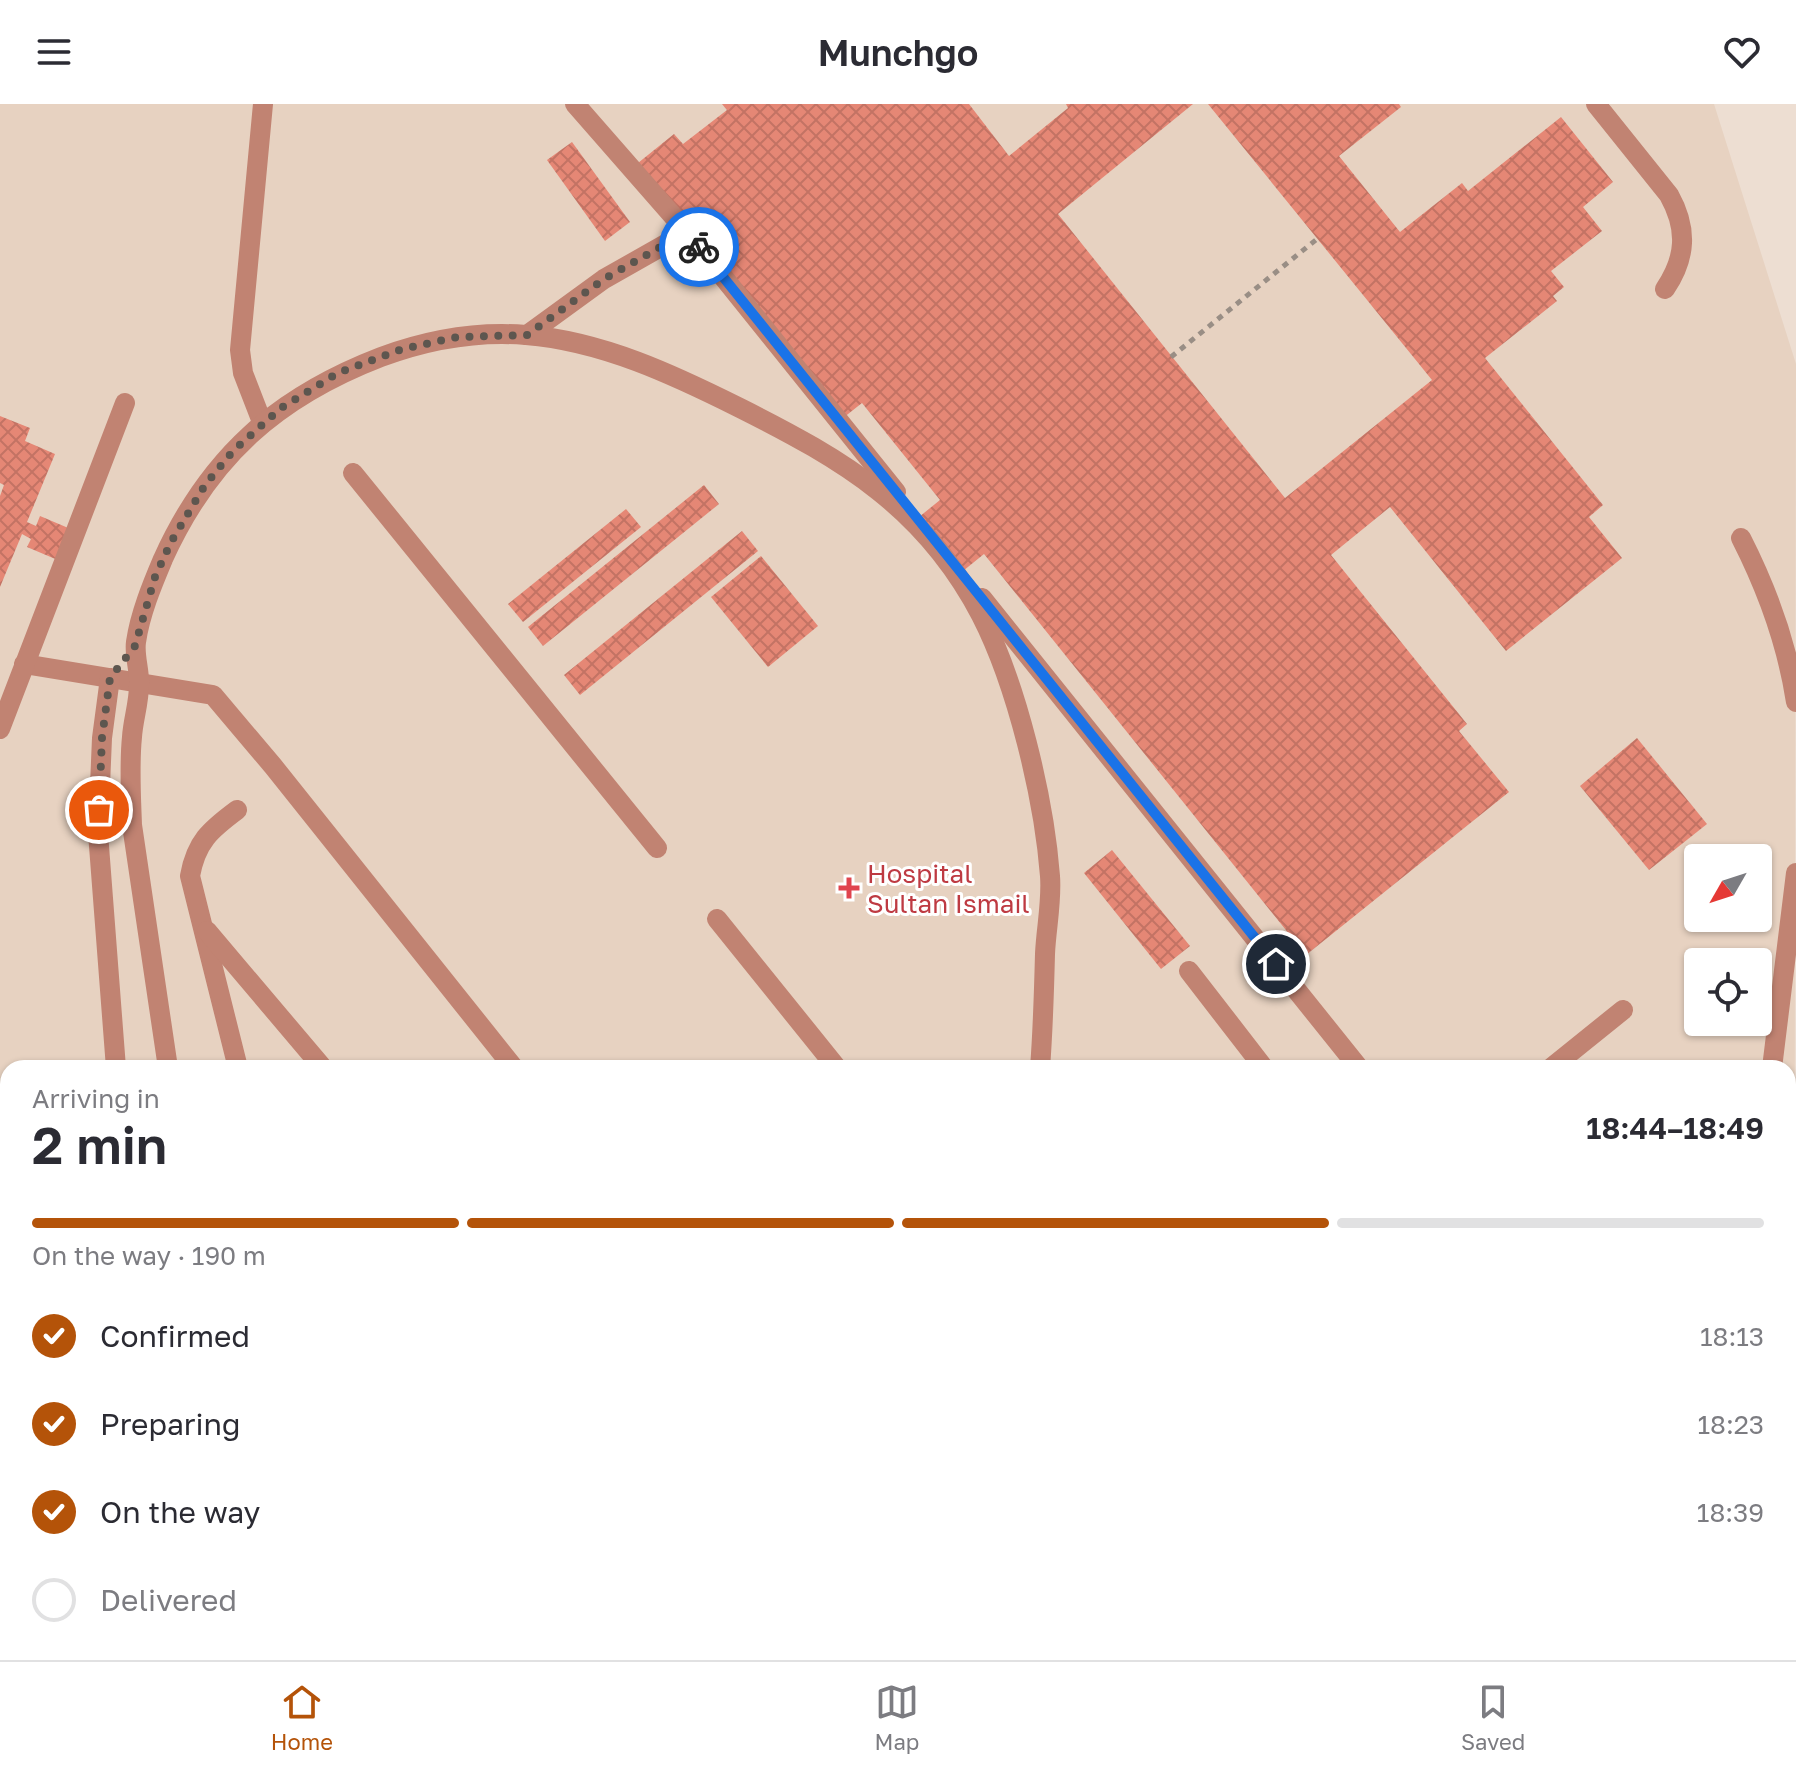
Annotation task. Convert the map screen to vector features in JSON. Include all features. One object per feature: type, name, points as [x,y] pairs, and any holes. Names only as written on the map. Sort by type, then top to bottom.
[{"type":"street","points":[[262,422],[243,373],[240,350],[263,104]]},
{"type":"street","points":[[575,104],[687,232],[1353,1060]]},
{"type":"street","points":[[1596,104],[1669,195],[1677,210],[1684,244],[1680,261],[1665,289]]},
{"type":"street","points":[[527,335],[604,279],[687,232]]},
{"type":"street","points":[[115,1060],[98,833],[102,738],[110,678],[135,646],[155,577],[188,512],[233,451],[262,422],[338,373],[402,349],[458,337],[527,335],[572,343],[629,359],[778,427],[869,481],[937,547],[982,617],[996,649],[1017,710],[1039,800],[1051,879],[1040,1060]]},
{"type":"street","points":[[0,729],[7,687],[24,664],[125,403]]},
{"type":"street","points":[[353,473],[657,848]]},
{"type":"street","points":[[1741,538],[1765,585],[1778,620],[1796,702]]},
{"type":"street","points":[[135,646],[139,684],[132,736],[132,825],[167,1060]]},
{"type":"street","points":[[24,664],[213,695],[508,1060]]},
{"type":"street","points":[[236,1060],[190,876],[194,853],[212,829],[237,810]]},
{"type":"street","points":[[1773,1060],[1796,873]]},
{"type":"street","points":[[717,919],[831,1060]]},
{"type":"street","points":[[202,925],[316,1060]]},
{"type":"street","points":[[1189,971],[1258,1060]]},
{"type":"street","points":[[1561,1060],[1623,1010]]},
{"type":"street","points":[[232,1042],[245,1060]]},
{"type":"path","points":[[1171,357],[1317,239]]},
{"type":"shaded area","name":"Hospital Sultan Ismail","points":[[0,104],[1714,104],[1796,364],[1795,1060],[0,1060]]},
{"type":"building","points":[[722,104],[969,104],[1009,156],[1068,108],[1066,104],[1193,104],[1058,214],[1285,498],[1432,380],[1208,104],[1399,104],[1401,107],[1339,156],[1400,232],[1462,183],[1468,191],[1561,117],[1613,182],[1583,207],[1602,231],[1551,271],[1564,287],[1553,296],[1557,301],[1485,358],[1603,505],[1589,517],[1622,558],[1506,651],[1390,507],[1331,555],[1467,724],[1459,731],[1509,792],[1306,955],[984,554],[963,571],[919,517],[940,500],[862,403],[843,418],[638,163],[674,134],[683,144],[727,110]]},
{"type":"building","points":[[572,142],[630,222],[605,241],[547,160]]},
{"type":"building","points":[[0,416],[30,428],[25,441],[55,454],[27,522],[36,526],[40,516],[73,530],[60,561],[27,547],[31,539],[22,534],[0,587],[0,496],[4,485],[0,483]]},
{"type":"building","points":[[704,485],[719,504],[543,646],[528,627]]},
{"type":"building","points":[[626,509],[641,527],[523,622],[508,604]]},
{"type":"building","points":[[742,531],[758,551],[580,695],[564,675]]},
{"type":"building","points":[[761,556],[818,626],[768,667],[711,597]]},
{"type":"building","points":[[1637,738],[1707,824],[1649,870],[1580,786]]},
{"type":"building","points":[[1112,850],[1190,946],[1161,969],[1084,873]]},
{"type":"way so far","points":[[99,810],[102,738],[110,678],[135,646],[155,577],[188,512],[205,485],[262,422],[305,391],[338,373],[402,349],[458,337],[527,335],[604,279],[687,232],[699,247]]},
{"type":"place","name":"Hospital Sultan Ismail","points":[[849,888]]},
{"type":"route","points":[[699,247],[1276,964]]}]
